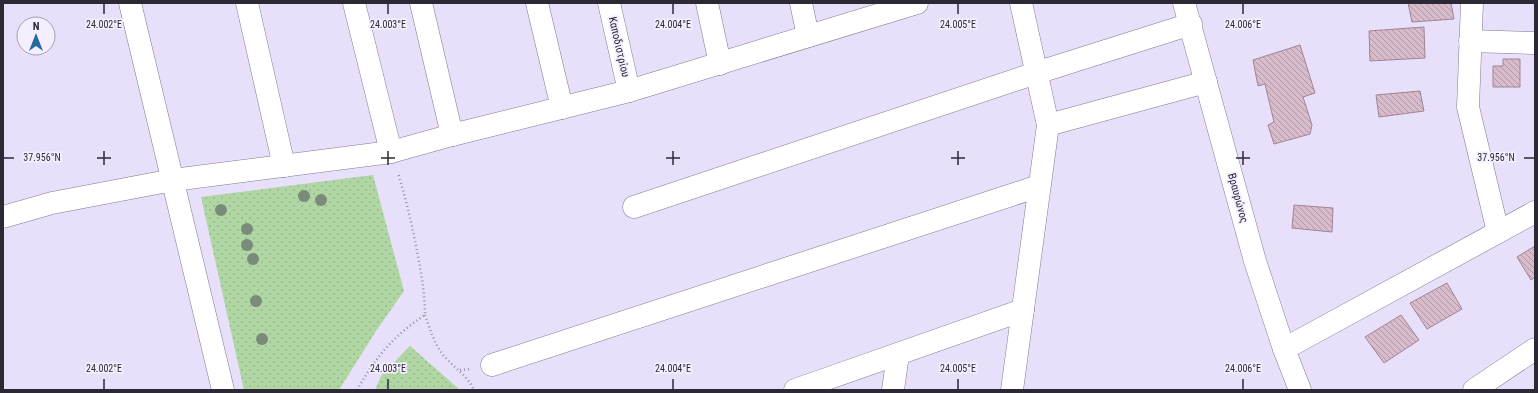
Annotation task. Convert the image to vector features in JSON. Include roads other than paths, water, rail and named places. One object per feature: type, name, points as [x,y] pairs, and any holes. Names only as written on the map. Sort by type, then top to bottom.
[{"type":"street","points":[[130,3],[174,180],[223,390]]},
{"type":"street","points":[[246,3],[284,166]]},
{"type":"street","points":[[354,3],[391,152]]},
{"type":"street","points":[[421,3],[452,135]]},
{"type":"street","points":[[538,3],[562,108]]},
{"type":"street","name":"Καποδιστρίου","points":[[609,3],[629,91]]},
{"type":"street","points":[[707,3],[720,64]]},
{"type":"street","points":[[801,3],[808,36]]},
{"type":"street","points":[[1012,390],[1048,125],[1021,3]]},
{"type":"street","name":"Βραυρώνος","points":[[1184,3],[1255,261],[1284,349],[1300,390]]},
{"type":"street","points":[[1472,3],[1468,107],[1498,232]]},
{"type":"street","points":[[3,217],[52,203],[174,180],[391,152],[452,135],[629,91],[720,64],[907,4]]},
{"type":"street","points":[[634,207],[1036,73],[1191,24]]},
{"type":"street","points":[[1470,41],[1535,43]]},
{"type":"street","points":[[1048,125],[1206,82]]},
{"type":"street","points":[[492,365],[1039,186]]},
{"type":"street","points":[[1284,349],[1535,212]]},
{"type":"street","points":[[795,390],[1022,310]]},
{"type":"street","points":[[1474,390],[1535,349]]},
{"type":"street","points":[[893,390],[898,354]]}]
